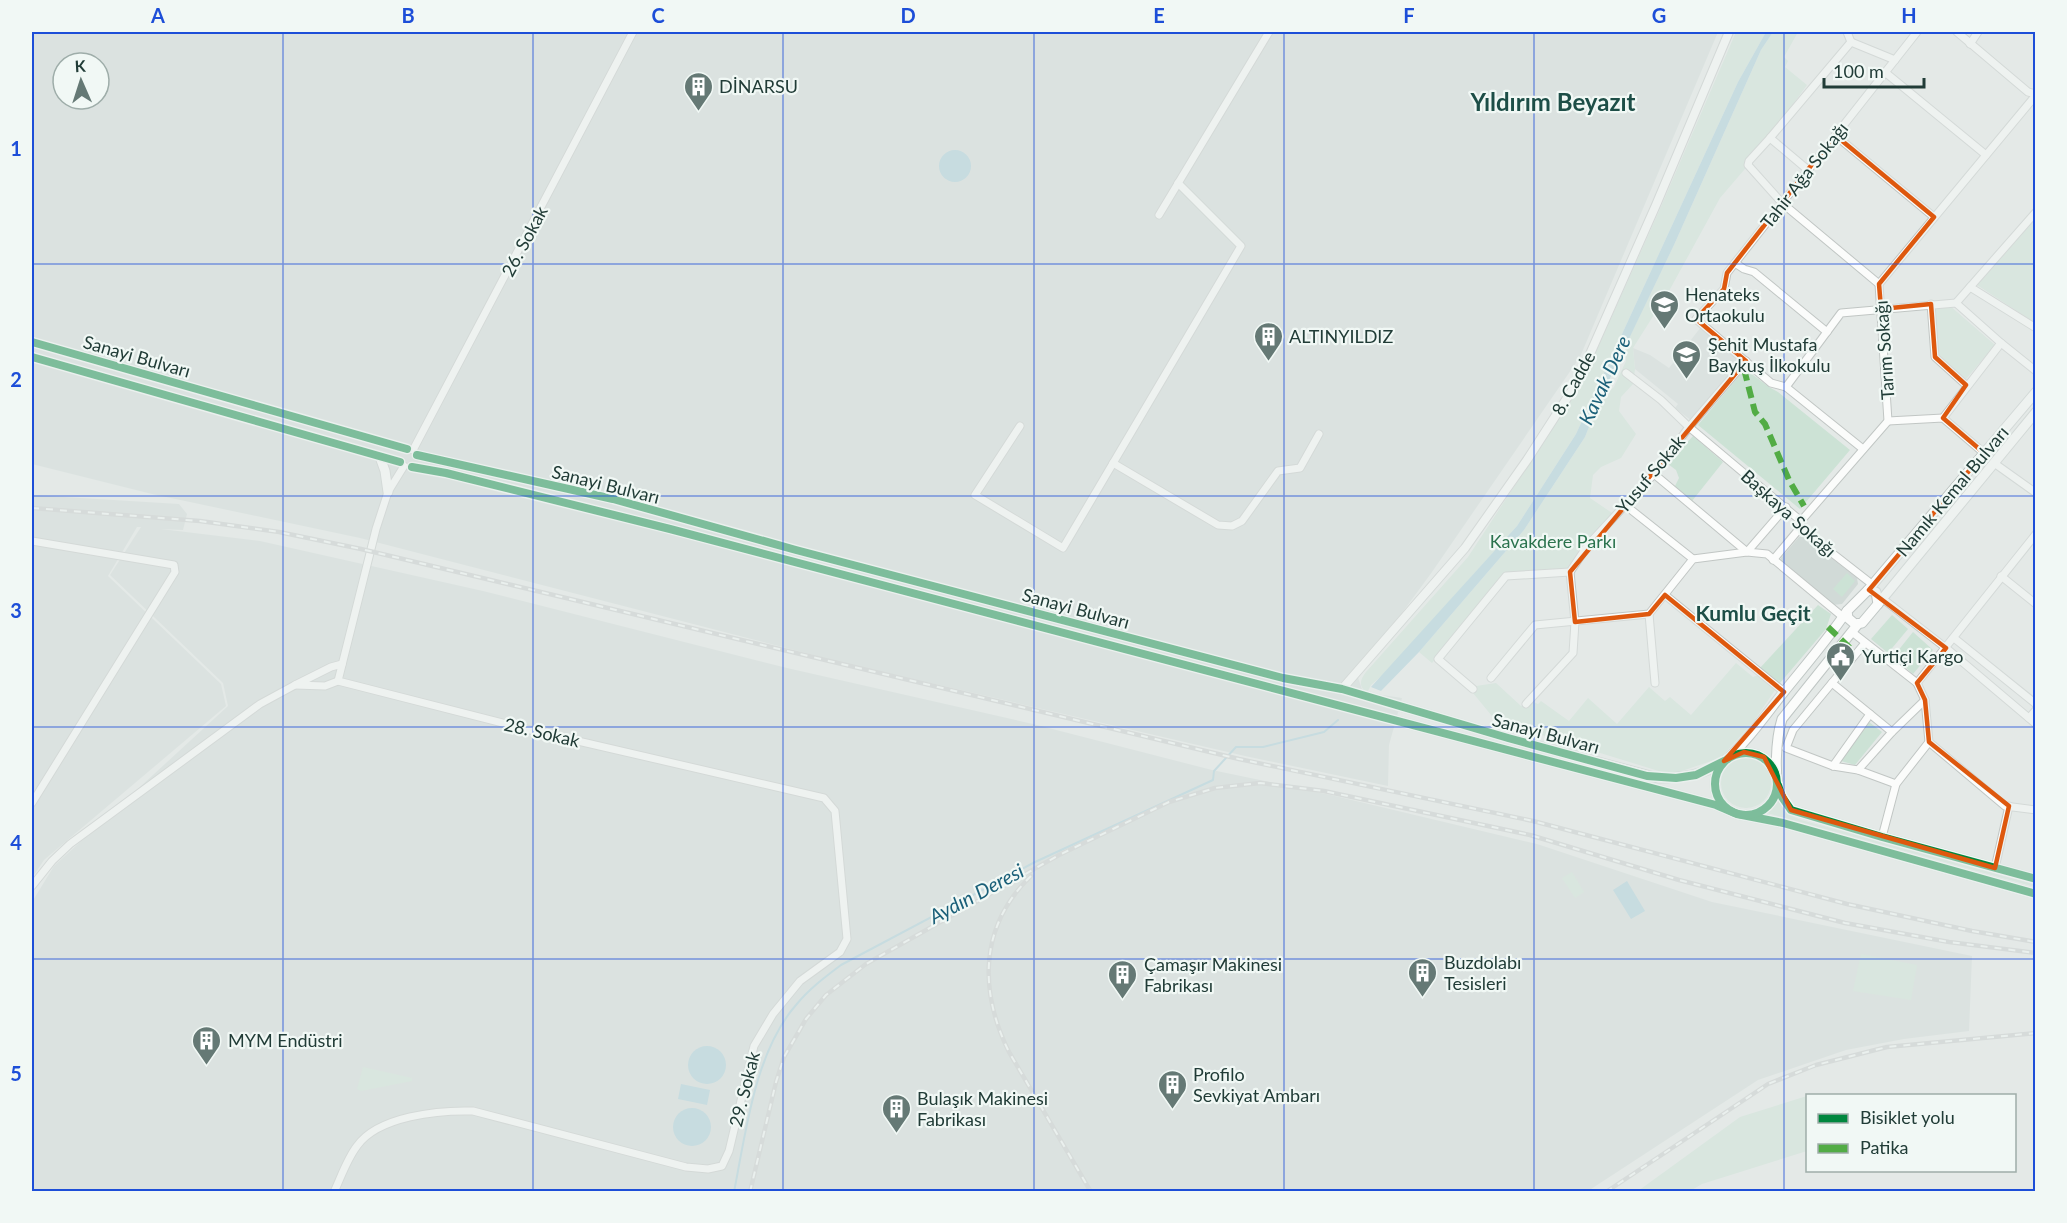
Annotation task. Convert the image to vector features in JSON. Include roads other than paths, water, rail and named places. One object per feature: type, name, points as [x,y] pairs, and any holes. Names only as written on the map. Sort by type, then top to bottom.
[{"type":"main road","name":"Sanayi Bulvarı","points":[[32,342],[412,452],[612,499],[796,550],[1283,678],[1338,689],[1658,778],[1696,775],[1724,761]]},
{"type":"main road","name":"Sanayi Bulvarı","points":[[32,357],[405,465],[658,526],[1716,806],[1737,814],[1783,824],[2036,894]]},
{"type":"main road","name":"Namık Kemal Bulvarı","points":[[1724,761],[1834,632],[1845,614],[2036,392]]},
{"type":"main road","name":"Namık Kemal Bulvarı","points":[[1778,785],[1777,734],[1782,719],[2036,412]]},
{"type":"main road","points":[[412,452],[417,464],[405,465],[401,453],[412,452]]},
{"type":"main road","points":[[380,457],[386,471],[388,492]]},
{"type":"main road","points":[[1870,587],[1876,592],[1880,602]]},
{"type":"main road","points":[[1845,614],[1855,628]]},
{"type":"main road","points":[[1329,704],[1330,693],[1338,689]]},
{"type":"main road","points":[[1346,708],[1351,703],[1352,693]]},
{"type":"main road","points":[[1778,785],[1772,802],[1765,809],[1747,815],[1737,814],[1720,801],[1715,780],[1724,761],[1744,752],[1754,753],[1772,765],[1777,774],[1782,797],[1791,810],[2036,879]]},
{"type":"street","name":"26. Sokak","points":[[412,452],[633,32]]},
{"type":"street","points":[[1159,215],[1269,32]]},
{"type":"street","name":"8. Cadde","points":[[1338,689],[1465,548],[1527,460],[1578,381],[1729,32]]},
{"type":"street","points":[[1847,32],[1851,42],[1895,60]]},
{"type":"street","name":"Tahir Ağa Sokağı","points":[[1746,362],[1696,319],[1724,289],[1727,273],[1917,32]]},
{"type":"street","points":[[1957,32],[2033,93],[2033,105]]},
{"type":"street","points":[[1970,44],[1978,32]]},
{"type":"street","points":[[1851,42],[1749,161],[1750,168],[1782,203],[1880,284]]},
{"type":"street","points":[[1886,73],[1986,155]]},
{"type":"street","name":"Tarım Sokağı","points":[[1773,560],[1863,448],[1888,421],[1880,284],[1986,155],[2033,105]]},
{"type":"street","points":[[1835,135],[1934,217]]},
{"type":"street","points":[[1770,138],[1808,170]]},
{"type":"street","points":[[1020,426],[975,495],[1063,548],[1241,246],[1178,183]]},
{"type":"street","points":[[1956,303],[2036,212]]},
{"type":"street","points":[[1735,263],[1754,272],[1827,332]]},
{"type":"street","points":[[1970,287],[2036,328]]},
{"type":"street","points":[[1786,387],[1841,313],[1932,304],[1956,303],[2036,370]]},
{"type":"street","points":[[1932,304],[1935,357],[1966,385]]},
{"type":"street","points":[[1943,418],[1966,385],[2001,343]]},
{"type":"street","points":[[1689,427],[1746,362],[1771,383],[1786,387],[1863,448]]},
{"type":"street","name":"Başkaya Sokağı","points":[[1626,373],[1786,507],[1801,524],[1870,587]]},
{"type":"street","points":[[1888,421],[1943,418],[1984,453]]},
{"type":"street","name":"Yusuf Sokak","points":[[1570,572],[1588,545],[1654,474],[1689,427]]},
{"type":"street","points":[[1113,463],[1218,525],[1232,526],[1242,521],[1278,471],[1300,468],[1319,434]]},
{"type":"street","points":[[1994,463],[2036,493]]},
{"type":"street","points":[[294,685],[325,686],[338,681],[376,529],[388,492],[405,465]]},
{"type":"street","points":[[1654,474],[1747,552]]},
{"type":"street","points":[[1625,506],[1693,559]]},
{"type":"street","points":[[1747,552],[1786,507]]},
{"type":"street","points":[[1917,682],[2036,534]]},
{"type":"street","points":[[32,541],[174,566],[175,572],[32,803]]},
{"type":"street","points":[[1491,678],[1535,625],[1649,614],[1693,559],[1747,552],[1767,554],[1845,614]]},
{"type":"street","points":[[1473,689],[1438,658],[1506,576],[1570,572],[1575,622],[1573,653],[1526,704]]},
{"type":"street","points":[[2001,576],[2036,604]]},
{"type":"street","points":[[1665,595],[1784,692]]},
{"type":"street","points":[[1880,602],[1946,648],[2036,724]]},
{"type":"street","points":[[1649,614],[1655,683]]},
{"type":"street","points":[[1855,628],[1865,643],[1917,682],[1925,700],[1929,742],[1896,784],[1882,837]]},
{"type":"street","points":[[1954,638],[2036,704]]},
{"type":"street","points":[[1865,643],[1793,730],[1786,748],[1833,766],[1858,770],[1896,784]]},
{"type":"street","points":[[32,886],[52,861],[70,844],[260,704],[294,685],[342,664]]},
{"type":"street","name":"28. Sokak","points":[[338,681],[526,729],[824,798],[835,812],[847,939]]},
{"type":"street","points":[[1832,683],[1892,732]]},
{"type":"street","points":[[1858,770],[1925,700]]},
{"type":"street","points":[[2029,718],[2036,710]]},
{"type":"street","points":[[1833,766],[1870,714]]},
{"type":"street","points":[[1929,742],[2005,806],[2036,810]]},
{"type":"street","points":[[1995,868],[2009,807]]},
{"type":"street","name":"29. Sokak","points":[[334,1191],[357,1145],[367,1136],[387,1125],[417,1115],[454,1110],[472,1111],[686,1167],[708,1169],[722,1166],[729,1151],[754,1046],[773,1014],[800,981],[840,952],[847,939]]},
{"type":"water","name":"Kavak Dere","points":[[1766,32],[1773,32],[1761,50],[1674,245],[1600,399],[1585,437],[1524,530],[1419,652],[1381,691],[1371,687],[1517,526],[1576,434],[1738,82]]},
{"type":"water","points":[[955,150],[966,155],[971,166],[966,177],[955,182],[944,177],[939,166],[944,155]]},
{"type":"water","points":[[1627,881],[1645,911],[1631,919],[1613,890]]},
{"type":"water","points":[[707,1046],[721,1051],[726,1065],[721,1079],[707,1084],[693,1079],[688,1065],[693,1051]]},
{"type":"water","points":[[681,1084],[710,1090],[707,1105],[678,1099]]},
{"type":"water","points":[[692,1108],[706,1113],[711,1127],[706,1141],[692,1146],[678,1141],[673,1127],[678,1113]]},
{"type":"waterway","name":"Aydın Deresi","points":[[734,1192],[754,1093],[771,1045],[782,1024],[796,1005],[829,974],[841,965],[1035,862],[1213,780],[1214,771],[1236,747],[1263,747],[1324,732],[1338,720]]},
{"type":"railway","points":[[32,508],[200,521],[279,532],[361,549],[1239,759],[1533,821],[1847,904],[1972,931],[2036,942]]},
{"type":"railway","points":[[750,1192],[784,1057],[806,1019],[826,995],[866,964],[1059,855],[1169,802],[1215,788],[1260,783],[1324,791],[1530,835],[1679,880],[1845,923],[1949,942],[2036,953]]},
{"type":"railway","points":[[1031,876],[1014,895],[1001,916],[993,938],[989,960],[992,1006],[1009,1052],[1091,1192]]},
{"type":"railway","points":[[1606,1192],[1768,1084],[1816,1065],[1887,1047],[2036,1033]]},
{"type":"place","name":"DİNARSU","points":[[698,112]]},
{"type":"place","name":"Henateks Ortaokulu","points":[[1664,330]]},
{"type":"place","name":"ALTINYILDIZ","points":[[1268,362]]},
{"type":"place","name":"Şehit Mustafa Baykuş İlkokulu","points":[[1687,380]]},
{"type":"place","name":"Yurtiçi Kargo","points":[[1841,682]]},
{"type":"place","name":"Buzdolabı Tesisleri","points":[[1423,998]]},
{"type":"place","name":"Çamaşır Makinesi Fabrikası","points":[[1123,1000]]},
{"type":"place","name":"MYM Endüstri","points":[[207,1066]]},
{"type":"place","name":"Profilo Sevkiyat Ambarı","points":[[1172,1110]]},
{"type":"place","name":"Bulaşık Makinesi Fabrikası","points":[[896,1134]]},
{"type":"district","name":"Yıldırım Beyazıt","points":[[1553,101]]},
{"type":"district","name":"Kumlu Geçit","points":[[1753,612]]},
{"type":"park label","name":"Kavakdere Parkı","points":[[1553,541]]}]
